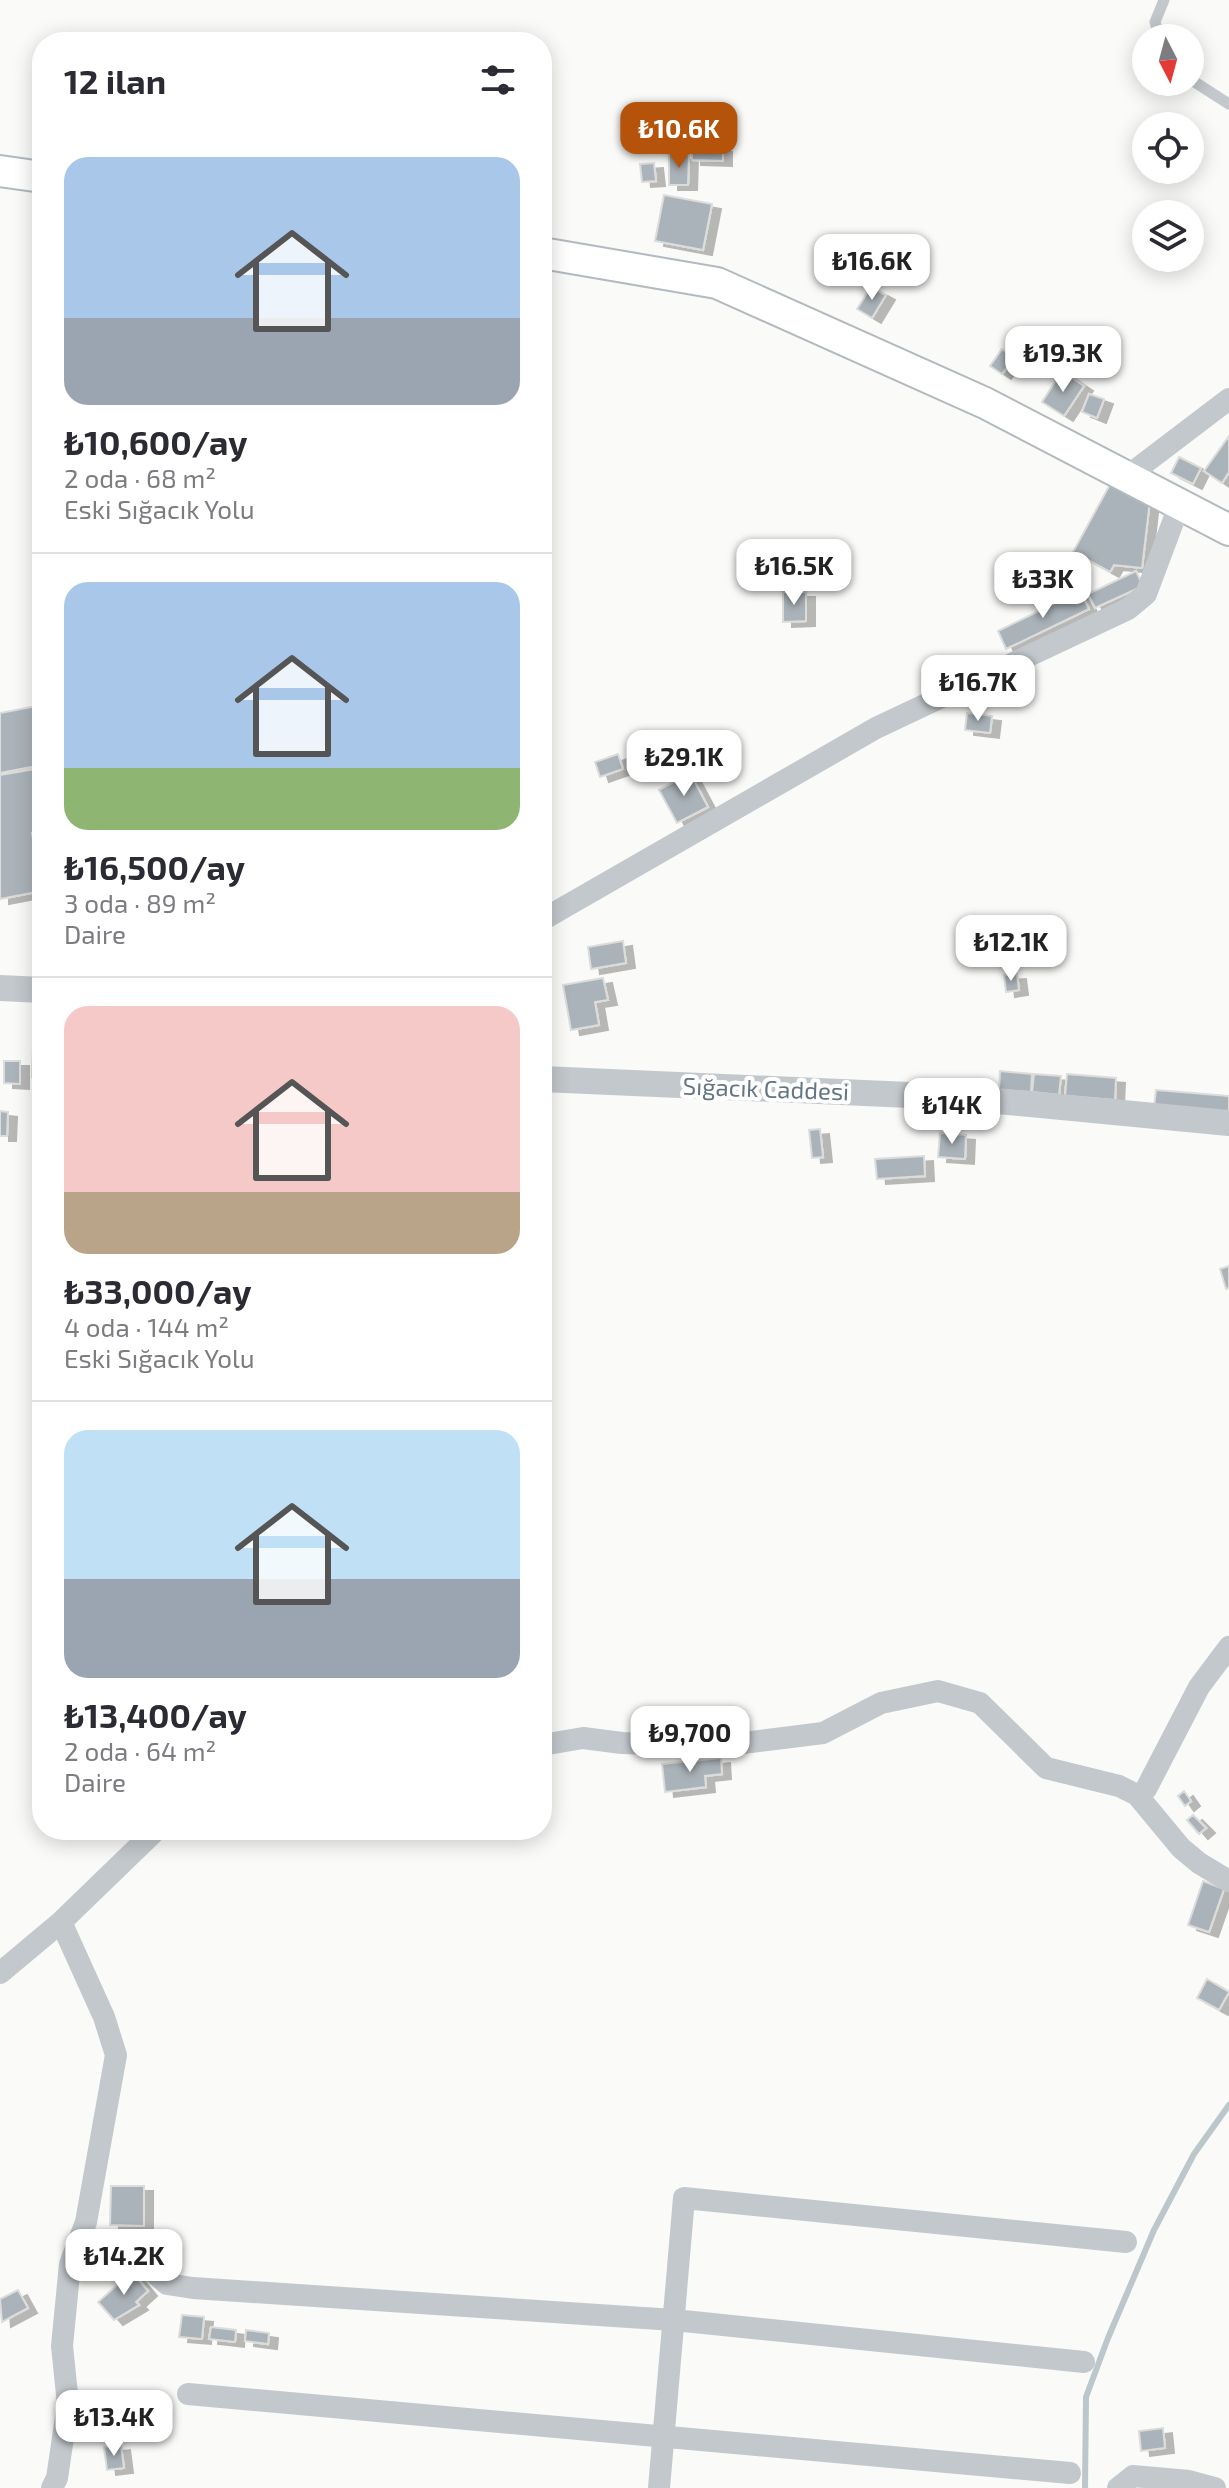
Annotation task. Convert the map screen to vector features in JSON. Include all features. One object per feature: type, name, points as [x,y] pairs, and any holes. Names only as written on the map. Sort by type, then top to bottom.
[{"type":"main road","points":[[0,171],[32,176]]},
{"type":"main road","points":[[552,255],[717,283],[985,403],[1229,530]]},
{"type":"street","points":[[1125,478],[1229,399]]},
{"type":"street","points":[[552,910],[876,728],[1128,609],[1146,594],[1179,506]]},
{"type":"street","points":[[0,988],[32,990]]},
{"type":"street","name":"Sığacık Caddesi","points":[[552,1079],[955,1097],[1229,1123]]},
{"type":"street","points":[[1138,1796],[1146,1789],[1199,1687],[1229,1647]]},
{"type":"street","points":[[552,1743],[583,1738],[622,1743],[719,1746],[823,1733],[881,1703],[938,1691],[980,1703],[1046,1768],[1119,1786],[1138,1796],[1181,1848],[1229,1881]]},
{"type":"street","points":[[0,1973],[61,1922],[146,1840]]},
{"type":"street","points":[[52,2488],[57,2478],[68,2404],[62,2346],[70,2264],[86,2222],[116,2055],[104,2017],[61,1922]]},
{"type":"street","points":[[659,2488],[684,2198],[1126,2242]]},
{"type":"street","points":[[148,2267],[167,2284],[193,2288],[674,2320],[1084,2362]]},
{"type":"street","points":[[188,2394],[1070,2473]]},
{"type":"street","points":[[1118,2488],[1133,2476],[1189,2481],[1215,2488]]},
{"type":"lane","points":[[1156,24],[1164,0]]},
{"type":"lane","points":[[1204,88],[1229,104]]},
{"type":"building","points":[[692,146],[723,147],[723,161],[692,160]]},
{"type":"building","points":[[669,155],[689,155],[688,185],[669,185]]},
{"type":"building","points":[[654,163],[656,181],[642,182],[640,164]]},
{"type":"building","points":[[664,195],[712,204],[703,250],[655,241]]},
{"type":"building","points":[[871,287],[886,295],[872,318],[857,309]]},
{"type":"building","points":[[1002,349],[1014,358],[1002,374],[990,366]]},
{"type":"building","points":[[1062,371],[1084,386],[1064,416],[1042,402]]},
{"type":"building","points":[[1089,394],[1104,399],[1097,418],[1082,412]]},
{"type":"building","points":[[1229,436],[1229,472],[1222,483],[1204,471]]},
{"type":"building","points":[[1179,457],[1201,468],[1193,484],[1171,473]]},
{"type":"building","points":[[1113,479],[1150,500],[1142,568],[1114,565],[1110,572],[1073,552]]},
{"type":"building","points":[[1136,571],[1143,586],[1095,608],[1088,594]]},
{"type":"building","points":[[1080,591],[1089,609],[1006,649],[998,631]]},
{"type":"building","points":[[783,592],[806,592],[806,621],[783,622]]},
{"type":"building","points":[[32,707],[32,767],[0,773],[0,713]]},
{"type":"building","points":[[967,713],[992,716],[990,733],[965,730]]},
{"type":"building","points":[[618,754],[623,769],[600,777],[595,762]]},
{"type":"building","points":[[32,770],[32,893],[0,899],[0,775]]},
{"type":"building","points":[[690,773],[708,807],[677,823],[659,790]]},
{"type":"building","points":[[623,941],[626,963],[591,969],[588,947]]},
{"type":"building","points":[[1017,974],[1019,990],[1006,992],[1004,975]]},
{"type":"building","points":[[603,978],[608,1000],[595,1002],[599,1025],[571,1030],[563,985]]},
{"type":"building","points":[[4,1061],[20,1061],[20,1084],[4,1083]]},
{"type":"building","points":[[1000,1071],[1032,1074],[1031,1092],[999,1090]]},
{"type":"building","points":[[1034,1074],[1061,1076],[1059,1095],[1032,1092]]},
{"type":"building","points":[[1067,1074],[1116,1078],[1115,1100],[1065,1096]]},
{"type":"building","points":[[1156,1090],[1229,1096],[1229,1113],[1154,1107]]},
{"type":"building","points":[[0,1111],[8,1112],[7,1136],[0,1136]]},
{"type":"building","points":[[820,1129],[823,1157],[812,1158],[809,1130]]},
{"type":"building","points":[[940,1133],[966,1135],[965,1159],[938,1157]]},
{"type":"building","points":[[924,1156],[925,1176],[877,1179],[875,1159]]},
{"type":"building","points":[[1229,1266],[1229,1288],[1226,1289],[1220,1269]]},
{"type":"building","points":[[721,1758],[722,1774],[705,1776],[706,1787],[665,1792],[662,1764]]},
{"type":"building","points":[[1184,1791],[1191,1801],[1185,1806],[1178,1796]]},
{"type":"building","points":[[1193,1815],[1206,1828],[1199,1834],[1187,1820]]},
{"type":"building","points":[[1203,1881],[1224,1889],[1209,1932],[1188,1925]]},
{"type":"building","points":[[1207,1979],[1229,1992],[1219,2010],[1197,1998]]},
{"type":"building","points":[[111,2186],[144,2186],[144,2226],[110,2225]]},
{"type":"building","points":[[132,2272],[148,2291],[136,2302],[139,2305],[114,2320],[98,2302]]},
{"type":"building","points":[[18,2290],[28,2308],[2,2322],[0,2299]]},
{"type":"building","points":[[182,2315],[204,2317],[202,2339],[179,2337]]},
{"type":"building","points":[[211,2327],[236,2330],[235,2342],[209,2339]]},
{"type":"building","points":[[246,2330],[269,2333],[268,2344],[245,2341]]},
{"type":"building","points":[[1163,2428],[1165,2448],[1141,2451],[1139,2431]]},
{"type":"building","points":[[121,2445],[124,2468],[107,2470],[104,2447]]},
{"type":"waterway","points":[[1085,2488],[1086,2397],[1108,2338],[1154,2230],[1194,2154],[1229,2105]]}]
